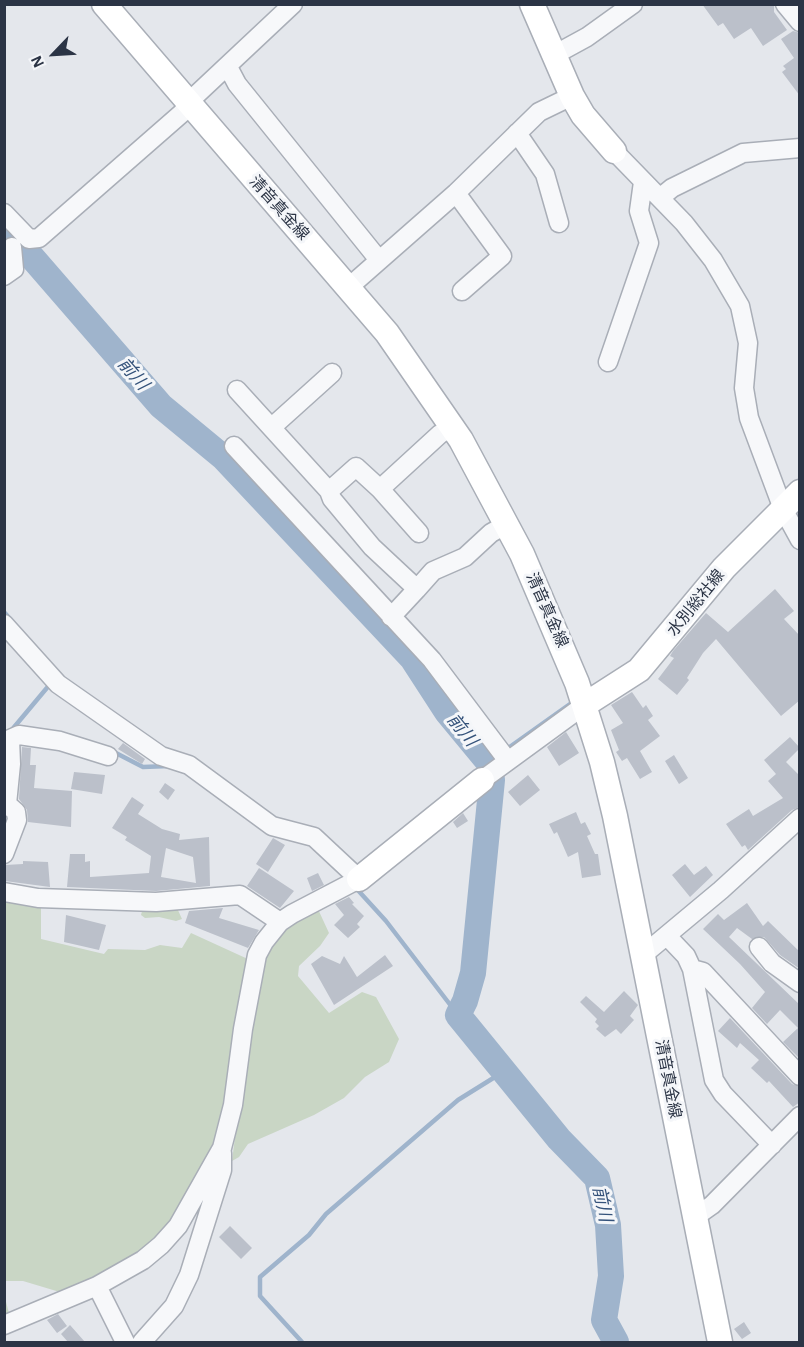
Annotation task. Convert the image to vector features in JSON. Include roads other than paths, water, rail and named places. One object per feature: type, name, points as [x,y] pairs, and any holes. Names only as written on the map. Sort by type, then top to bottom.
[{"type":"main road","name":"清音真金線","points":[[104,4],[188,105],[349,287],[400,350],[452,427],[507,524],[551,618],[586,704],[615,816],[720,1342]]},
{"type":"main road","points":[[532,4],[572,96],[583,115],[614,151]]},
{"type":"main road","name":"水別総社線","points":[[586,704],[639,670],[724,568],[791,500]]},
{"type":"main road","points":[[353,882],[496,766]]},
{"type":"street","points":[[4,213],[29,239],[39,238],[188,105],[228,67],[231,61],[293,4]]},
{"type":"street","points":[[554,55],[587,37],[633,4]]},
{"type":"street","points":[[785,4],[800,22]]},
{"type":"street","points":[[228,67],[237,84],[379,260]]},
{"type":"street","points":[[349,287],[456,193],[539,112],[572,96]]},
{"type":"street","points":[[517,133],[545,174],[559,223]]},
{"type":"street","points":[[661,197],[672,188],[743,153],[800,148]]},
{"type":"street","points":[[614,151],[643,182],[661,197],[712,260],[740,306],[748,344],[745,400],[791,500],[800,540]]},
{"type":"street","points":[[608,362],[649,243],[639,211],[643,182]]},
{"type":"street","points":[[456,193],[502,256],[462,291]]},
{"type":"street","points":[[4,276],[14,268],[12,248]]},
{"type":"street","points":[[272,428],[332,374]]},
{"type":"street","points":[[237,390],[329,491],[332,499],[372,547],[417,589]]},
{"type":"street","points":[[380,489],[440,434],[452,427]]},
{"type":"street","points":[[234,446],[432,660],[496,766],[586,704]]},
{"type":"street","points":[[329,491],[356,467],[380,489],[419,533]]},
{"type":"street","points":[[391,617],[433,571],[465,557],[491,532],[507,524]]},
{"type":"street","points":[[4,624],[54,680],[161,756],[189,765],[272,826],[314,837],[353,882],[280,922],[257,955],[243,1029],[233,1105],[222,1148],[222,1170],[189,1275],[174,1306],[142,1342]]},
{"type":"street","points":[[4,854],[17,820],[16,812],[6,804],[10,739],[19,735],[60,741],[108,756]]},
{"type":"street","points":[[643,955],[800,818]]},
{"type":"street","points":[[4,892],[39,898],[156,902],[240,895],[280,922]]},
{"type":"street","points":[[667,936],[686,956],[692,969],[714,1080],[723,1094],[772,1145]]},
{"type":"street","points":[[759,947],[772,963],[800,983]]},
{"type":"street","points":[[692,969],[703,972],[800,1076]]},
{"type":"street","points":[[695,1217],[712,1205],[800,1116]]},
{"type":"street","points":[[4,1325],[97,1286],[143,1260],[161,1245],[177,1226],[222,1148]]},
{"type":"street","points":[[97,1286],[125,1342]]},
{"type":"waterway","name":"前川","points":[[4,225],[161,406],[224,458],[412,658],[447,712],[490,764],[492,780],[473,973],[465,1001],[458,1015],[559,1139],[597,1178],[608,1225],[611,1276],[604,1320],[616,1342]]},
{"type":"waterway","points":[[4,612],[11,620]]},
{"type":"waterway","points":[[10,732],[51,683]]},
{"type":"waterway","points":[[504,751],[570,704]]},
{"type":"waterway","points":[[112,751],[143,767],[169,766]]},
{"type":"waterway","points":[[486,759],[497,756]]},
{"type":"waterway","points":[[355,887],[386,921],[458,1015]]},
{"type":"waterway","points":[[302,1342],[260,1296],[260,1277],[309,1235],[326,1214],[458,1100],[503,1072]]}]
